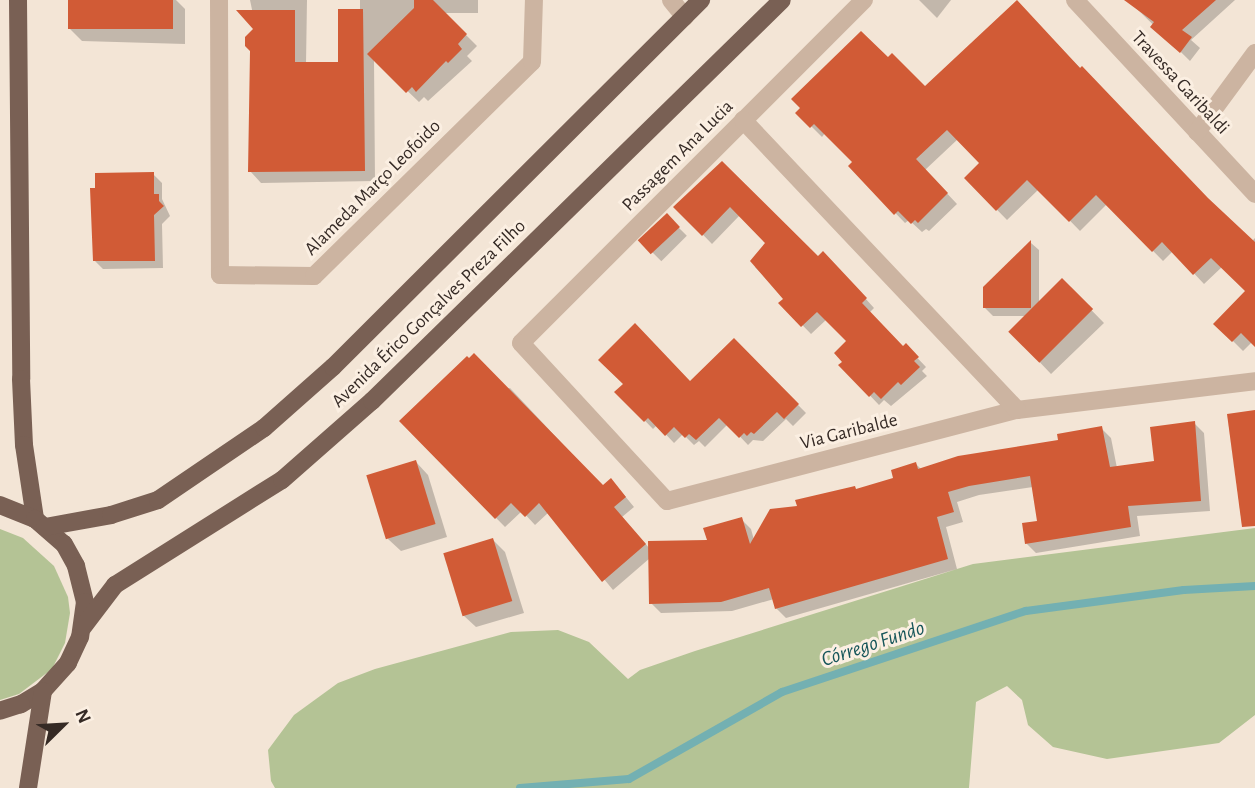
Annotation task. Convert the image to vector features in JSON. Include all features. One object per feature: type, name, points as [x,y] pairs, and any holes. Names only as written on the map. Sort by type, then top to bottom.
[{"type":"main road","points":[[18,0],[21,379],[24,444],[40,523]]},
{"type":"main road","name":"Avenida Érico Gonçalves Preza Filho","points":[[40,523],[111,515],[158,500],[264,428],[333,367],[701,0]]},
{"type":"main road","name":"Avenida Érico Gonçalves Preza Filho","points":[[83,627],[115,585],[282,480],[372,401],[782,0]]},
{"type":"main road","points":[[0,505],[40,523],[64,544],[76,566],[85,602],[83,627],[73,655],[62,671],[43,691],[21,704],[0,710]]},
{"type":"main road","points":[[28,788],[43,691]]},
{"type":"street","name":"Alameda Março Leofoido","points":[[219,0],[220,275],[301,276],[314,276],[532,62],[534,0]]},
{"type":"street","points":[[671,0],[685,17]]},
{"type":"street","name":"Passagem Ana Lucia","points":[[521,343],[864,0]]},
{"type":"street","name":"Travessa Garibaldi","points":[[1075,0],[1255,194]]},
{"type":"street","points":[[1197,132],[1255,53]]},
{"type":"street","points":[[743,120],[1017,411]]},
{"type":"street","name":"Via Garibalde","points":[[521,343],[667,501],[1017,411],[1255,381]]},
{"type":"green space","points":[[1255,528],[1255,715],[1219,743],[1107,759],[1053,747],[1028,725],[1022,700],[1007,686],[976,702],[969,788],[275,788],[271,781],[268,750],[294,715],[338,683],[375,669],[511,632],[558,630],[589,642],[628,679],[640,670],[695,651],[973,564]]},
{"type":"green space","points":[[0,529],[23,538],[54,566],[68,597],[70,613],[65,643],[52,669],[19,694],[0,700]]},
{"type":"building","points":[[68,0],[173,0],[173,29],[68,29]]},
{"type":"building","points":[[414,0],[433,0],[467,34],[458,44],[462,49],[448,63],[446,61],[416,92],[412,87],[406,93],[367,54],[414,8]]},
{"type":"building","points":[[1017,0],[1080,68],[1082,66],[1208,198],[1255,242],[1255,347],[1241,333],[1232,342],[1213,324],[1245,291],[1211,258],[1193,275],[1162,242],[1152,252],[1096,195],[1069,222],[1027,180],[996,211],[964,178],[979,163],[947,130],[916,159],[948,193],[918,223],[915,220],[911,224],[898,211],[894,215],[848,166],[852,162],[814,124],[810,128],[795,113],[800,108],[791,99],[861,31],[888,57],[892,53],[925,86]]},
{"type":"building","points":[[1124,0],[1216,0],[1182,30],[1192,37],[1180,53],[1150,27],[1154,22]]},
{"type":"building","points":[[338,9],[363,9],[365,171],[248,172],[250,51],[245,46],[245,37],[253,29],[236,10],[295,10],[295,62],[338,62]]},
{"type":"building","points":[[722,161],[818,256],[823,251],[867,298],[862,303],[903,346],[906,343],[919,357],[914,361],[920,367],[901,385],[898,382],[881,399],[874,392],[869,397],[838,365],[842,362],[834,353],[846,341],[817,312],[801,327],[778,303],[783,299],[750,261],[765,243],[730,207],[702,236],[673,207]]},
{"type":"building","points":[[154,172],[154,194],[159,194],[159,201],[164,206],[154,215],[155,261],[93,261],[90,188],[95,188],[95,173]]},
{"type":"building","points":[[667,213],[680,227],[651,254],[638,240]]},
{"type":"building","points":[[1031,240],[1031,308],[983,308],[983,287]]},
{"type":"building","points":[[1062,278],[1093,309],[1039,363],[1008,332]]},
{"type":"building","points":[[635,323],[690,381],[734,338],[799,404],[784,419],[777,412],[754,434],[751,432],[747,436],[744,433],[739,438],[719,418],[696,440],[689,434],[685,438],[674,427],[665,436],[648,418],[644,422],[614,392],[623,384],[598,360]]},
{"type":"building","points":[[474,353],[603,485],[611,478],[626,497],[614,507],[646,544],[602,582],[539,503],[525,517],[511,503],[495,519],[399,421],[467,356],[469,358]]},
{"type":"building","points":[[1255,410],[1255,526],[1242,527],[1227,414]]},
{"type":"building","points":[[1195,421],[1201,501],[1128,506],[1131,527],[1025,544],[1022,523],[1037,521],[1030,476],[948,492],[954,512],[937,517],[948,559],[775,609],[769,588],[721,602],[649,604],[648,541],[707,540],[703,528],[742,517],[750,544],[770,509],[797,506],[795,500],[855,486],[856,489],[893,478],[891,470],[916,462],[918,469],[958,456],[1058,440],[1057,434],[1102,426],[1110,467],[1154,461],[1150,427]]},
{"type":"building","points":[[416,460],[436,524],[386,539],[366,475]]},
{"type":"building","points":[[493,538],[512,601],[463,616],[443,553]]},
{"type":"waterway","name":"Córrego Fundo","points":[[520,788],[629,779],[782,692],[1026,611],[1184,590],[1255,586]]}]
